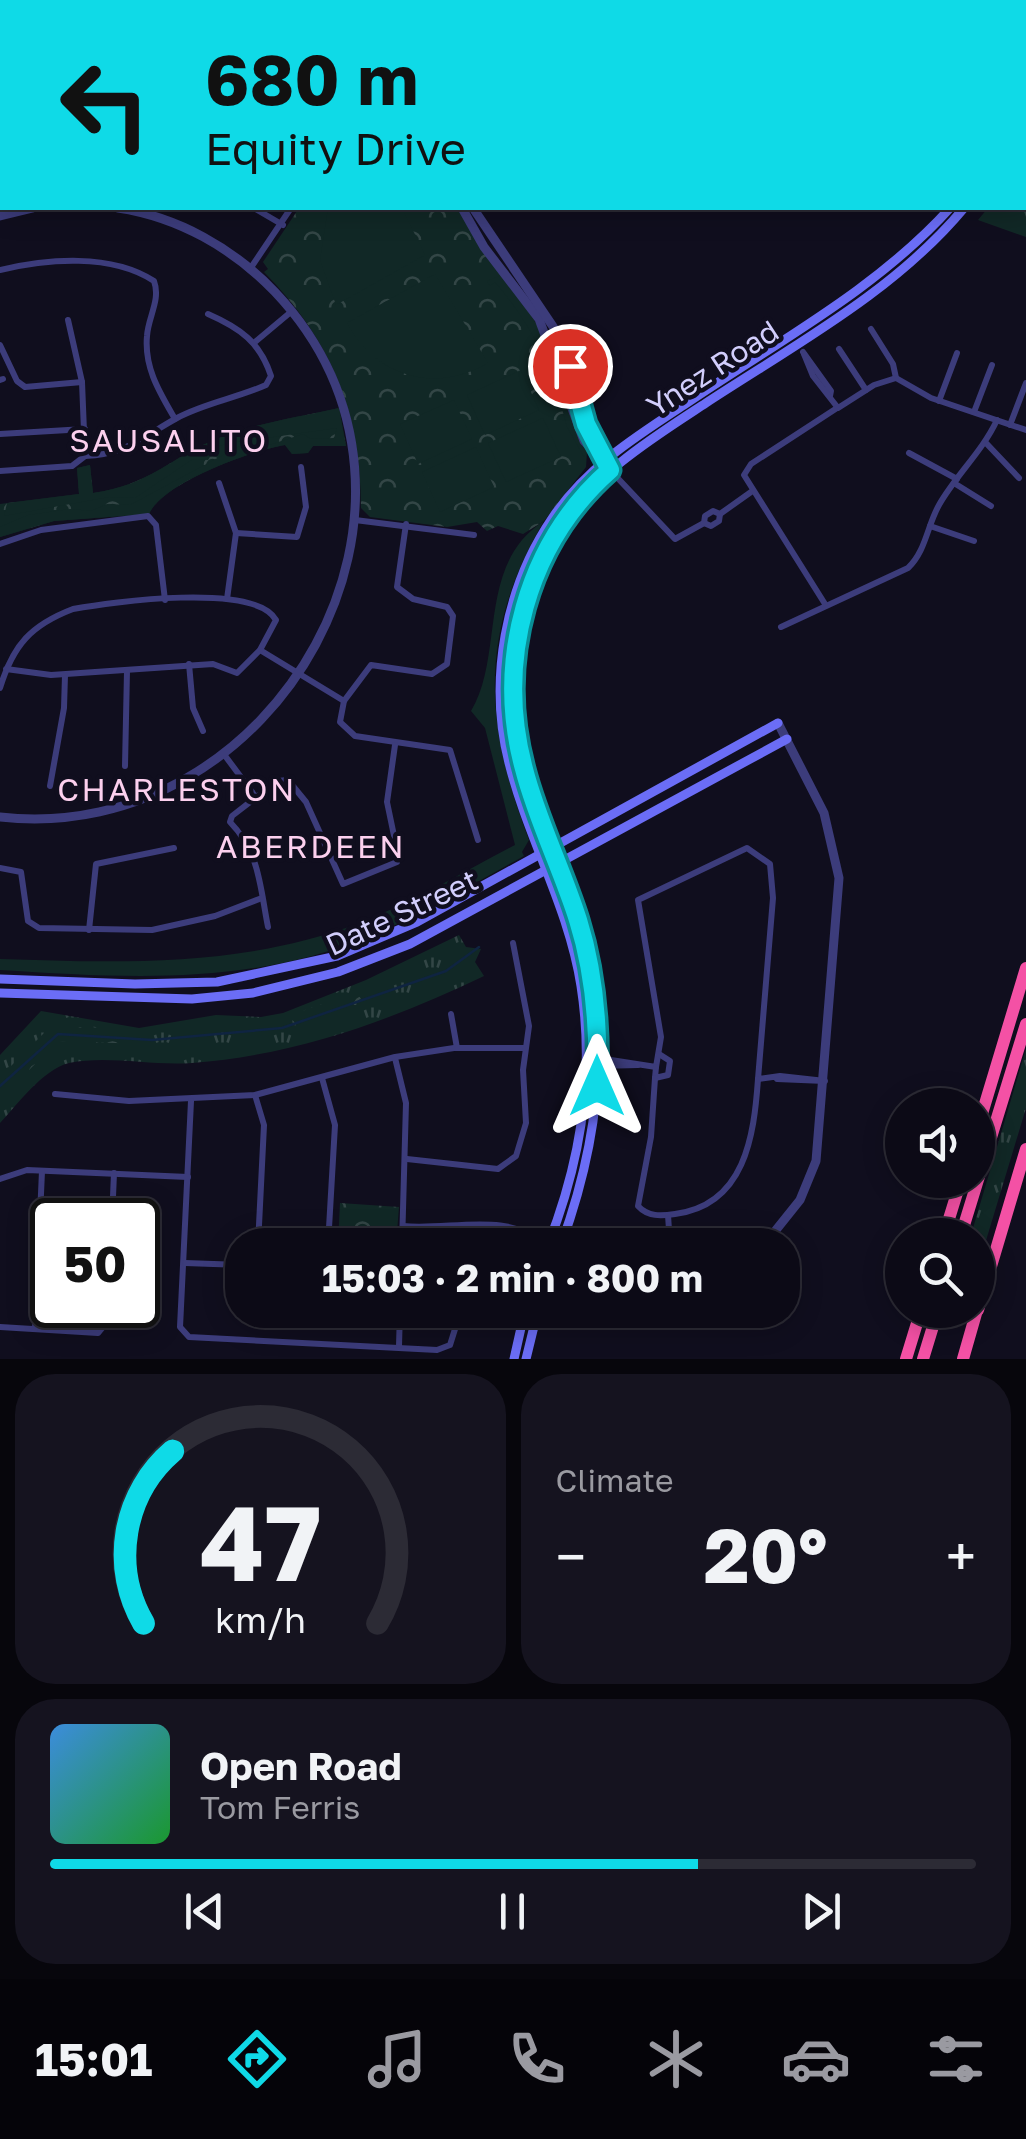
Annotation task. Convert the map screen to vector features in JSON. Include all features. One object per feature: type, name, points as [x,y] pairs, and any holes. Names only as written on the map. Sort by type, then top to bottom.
[{"type":"highway","points":[[990,1088],[1026,968]]},
{"type":"highway","points":[[967,1218],[1026,1024]]},
{"type":"highway","points":[[995,1254],[1026,1149]]},
{"type":"highway","points":[[906,1359],[915,1328]]},
{"type":"highway","points":[[924,1359],[933,1328]]},
{"type":"highway","points":[[963,1359],[972,1328]]},
{"type":"main road","name":"Ynez Road","points":[[553,1228],[570,1183],[583,1116],[584,1007],[572,940],[509,764],[500,704],[504,646],[518,585],[553,517],[607,465],[892,265],[948,210]]},
{"type":"main road","name":"Ynez Road","points":[[566,1228],[589,1154],[598,1062],[591,974],[558,864],[524,772],[515,732],[512,693],[516,650],[523,609],[538,568],[577,504],[607,465],[883,286],[962,210]]},
{"type":"main road","points":[[797,344],[797,336],[819,321],[822,314]]},
{"type":"main road","name":"Date Street","points":[[0,978],[183,984],[282,971],[337,956],[417,922],[778,723]]},
{"type":"main road","name":"Date Street","points":[[0,993],[176,1000],[282,987],[382,956],[787,739]]},
{"type":"main road","points":[[584,1007],[589,1016],[591,1057],[598,1062]]},
{"type":"main road","points":[[514,1359],[522,1328]]},
{"type":"main road","points":[[526,1359],[534,1328]]},
{"type":"street","points":[[0,216],[25,210]]},
{"type":"street","points":[[0,817],[62,818],[128,804],[176,784],[223,754],[272,708],[300,672],[338,599],[355,520],[353,455],[343,404],[317,345],[292,310],[250,269],[194,232],[164,218],[127,210]]},
{"type":"street","points":[[257,210],[283,225]]},
{"type":"street","points":[[250,269],[290,210]]},
{"type":"street","points":[[463,210],[484,247],[539,320],[558,361],[578,427],[593,454],[667,534],[684,536],[704,524],[705,516],[713,511],[720,514],[752,492]]},
{"type":"street","points":[[474,210],[554,328],[607,465]]},
{"type":"street","points":[[0,270],[47,260],[84,262],[116,267],[154,281],[156,299],[147,332],[149,364],[175,419]]},
{"type":"street","points":[[255,342],[292,310]]},
{"type":"street","points":[[0,472],[72,466],[85,456],[116,454],[175,419],[266,386],[271,376],[255,342],[234,325],[208,314]]},
{"type":"street","points":[[68,320],[82,382],[85,456]]},
{"type":"street","points":[[871,329],[894,364],[896,378]]},
{"type":"street","points":[[797,344],[838,408]]},
{"type":"street","points":[[0,345],[25,387],[82,382]]},
{"type":"street","points":[[839,350],[866,390]]},
{"type":"street","points":[[939,400],[957,352]]},
{"type":"street","points":[[974,412],[992,364]]},
{"type":"street","points":[[825,604],[752,492],[746,468],[866,390],[896,378],[939,400],[1026,430]]},
{"type":"street","points":[[1010,425],[1026,383]]},
{"type":"street","points":[[781,627],[908,568],[917,559],[955,481],[986,443],[996,420]]},
{"type":"street","points":[[0,434],[85,429]]},
{"type":"street","points":[[986,443],[1019,478]]},
{"type":"street","points":[[910,453],[992,506]]},
{"type":"street","points":[[236,532],[297,537],[306,507],[301,467]]},
{"type":"street","points":[[219,482],[236,532],[227,599]]},
{"type":"street","points":[[0,544],[41,530],[148,516],[156,525],[165,600]]},
{"type":"street","points":[[355,520],[474,535]]},
{"type":"street","points":[[406,524],[397,587],[413,599],[447,607],[453,616],[446,664],[432,674],[371,665],[344,701],[340,722],[355,736],[395,745],[416,742],[450,750],[478,840]]},
{"type":"street","points":[[930,526],[974,541]]},
{"type":"street","points":[[0,688],[6,669],[24,638],[50,618],[98,604],[227,599],[272,613],[276,620],[260,650],[238,673],[213,664],[65,674],[6,669]]},
{"type":"street","points":[[260,650],[344,701]]},
{"type":"street","points":[[189,664],[193,708],[204,731]]},
{"type":"street","points":[[125,766],[127,671]]},
{"type":"street","points":[[50,786],[53,749],[64,708],[65,674]]},
{"type":"street","points":[[778,723],[824,813],[838,878],[825,1081],[812,1176],[779,1228]]},
{"type":"street","points":[[268,926],[262,878],[249,844],[230,822],[256,796],[277,781],[288,780],[306,802],[334,873],[348,885],[397,862],[387,802],[395,745]]},
{"type":"street","points":[[223,754],[256,796]]},
{"type":"street","points":[[89,930],[96,864],[174,848]]},
{"type":"street","points":[[740,848],[754,850],[770,864],[773,898],[758,1078],[744,1165],[720,1194],[698,1207],[668,1215],[650,1215],[638,1206],[651,1137],[656,1067],[661,1036],[638,900],[740,848]]},
{"type":"street","points":[[0,868],[21,872],[33,926],[152,930],[215,916],[262,898]]},
{"type":"street","points":[[407,1159],[498,1169],[516,1156],[526,1123],[524,1048],[528,1026],[513,944]]},
{"type":"street","points":[[451,1014],[457,1048]]},
{"type":"street","points":[[55,1094],[191,1100],[255,1095],[395,1057],[457,1048],[524,1048]]},
{"type":"street","points":[[655,1078],[663,1078],[669,1070],[670,1061],[659,1054]]},
{"type":"street","points":[[395,1057],[406,1103],[403,1226],[490,1224],[505,1228]]},
{"type":"street","points":[[598,1062],[656,1067]]},
{"type":"street","points":[[322,1078],[335,1125],[329,1228]]},
{"type":"street","points":[[758,1078],[825,1081]]},
{"type":"street","points":[[255,1095],[264,1125],[259,1228]]},
{"type":"street","points":[[191,1100],[180,1327],[190,1336],[445,1349],[454,1328]]},
{"type":"street","points":[[0,1179],[42,1170],[188,1177]]},
{"type":"street","points":[[35,1329],[42,1170]]},
{"type":"street","points":[[113,1198],[114,1173]]},
{"type":"street","points":[[668,1215],[669,1228]]},
{"type":"street","points":[[185,1263],[225,1264]]},
{"type":"street","points":[[0,1327],[98,1334],[102,1328]]},
{"type":"street","points":[[399,1346],[400,1328]]},
{"type":"green space","points":[[298,210],[460,210],[557,366],[572,425],[587,451],[586,467],[544,521],[523,534],[498,526],[487,531],[477,522],[447,527],[370,517],[361,508],[355,440],[338,379],[307,324],[264,272],[268,269],[263,262]]},
{"type":"green space","points":[[328,210],[403,210],[425,255],[336,305],[320,260]]},
{"type":"green space","points":[[986,210],[1026,210],[1026,237],[978,220]]},
{"type":"green space","points":[[435,274],[488,363],[448,377],[408,375],[374,356],[347,323]]},
{"type":"green space","points":[[502,275],[547,344],[587,451],[584,457],[567,427],[553,376],[533,350],[538,345],[495,282],[490,286],[487,281]]},
{"type":"green space","points":[[521,370],[539,410],[485,435],[467,395]]},
{"type":"green space","points":[[454,400],[472,439],[418,464],[400,424]]},
{"type":"green space","points":[[339,408],[346,446],[313,446],[308,453],[292,454],[285,445],[271,448],[189,480],[157,502],[149,514],[54,521],[0,537],[0,504],[79,494],[77,468],[90,465],[93,493],[113,489],[233,433]]},
{"type":"green space","points":[[339,408],[346,446],[313,446],[308,453],[292,454],[285,445],[271,448],[189,480],[157,502],[149,514],[54,521],[0,537],[0,527],[28,515],[70,509],[91,511],[107,504],[130,505],[238,447],[269,445],[303,434],[311,439],[334,438],[337,428],[216,447],[208,460],[193,459],[135,498],[109,497],[4,516],[7,503],[79,494],[77,468],[90,465],[93,493],[113,489],[233,433]]},
{"type":"green space","points":[[543,418],[561,457],[506,482],[488,443]]},
{"type":"green space","points":[[476,447],[494,487],[440,512],[422,472]]},
{"type":"green space","points":[[544,521],[507,602],[498,640],[495,679],[503,756],[529,840],[522,852],[524,856],[368,937],[278,964],[187,975],[141,976],[0,970],[0,959],[181,959],[270,948],[314,938],[398,907],[515,845],[485,728],[471,711],[481,689],[500,585],[509,561],[523,539]]},
{"type":"green space","points":[[459,935],[466,947],[481,949],[475,962],[484,976],[413,1007],[305,1044],[231,1059],[177,1064],[99,1060],[69,1063],[40,1080],[0,1123],[0,1055],[41,1011],[139,1028],[216,1015],[261,1017],[283,1013],[366,980]]},
{"type":"green space","points":[[358,994],[365,1006],[353,1016],[337,1015],[307,1027],[293,1025],[292,1019],[306,1009]]},
{"type":"green space","points":[[90,1026],[152,1037],[144,1044],[58,1041],[23,1076],[0,1089],[0,1077],[46,1031]]},
{"type":"green space","points":[[1026,1049],[1026,1108],[993,1218],[976,1218],[982,1198],[995,1198],[995,1154]]},
{"type":"green space","points":[[340,1203],[399,1207],[397,1228],[339,1228]]},
{"type":"waterway","points":[[0,1086],[58,1034],[152,1040],[282,1028],[446,971],[479,947]]},
{"type":"district","name":"SAUSALITO","points":[[169,441]]},
{"type":"district","name":"CHARLESTON","points":[[177,790]]},
{"type":"district","name":"ABERDEEN","points":[[311,847]]},
{"type":"route","points":[[570,366],[586,424],[610,470],[577,504],[538,568],[523,609],[512,693],[524,772],[578,922],[591,974],[598,1044],[597,1086]]}]
